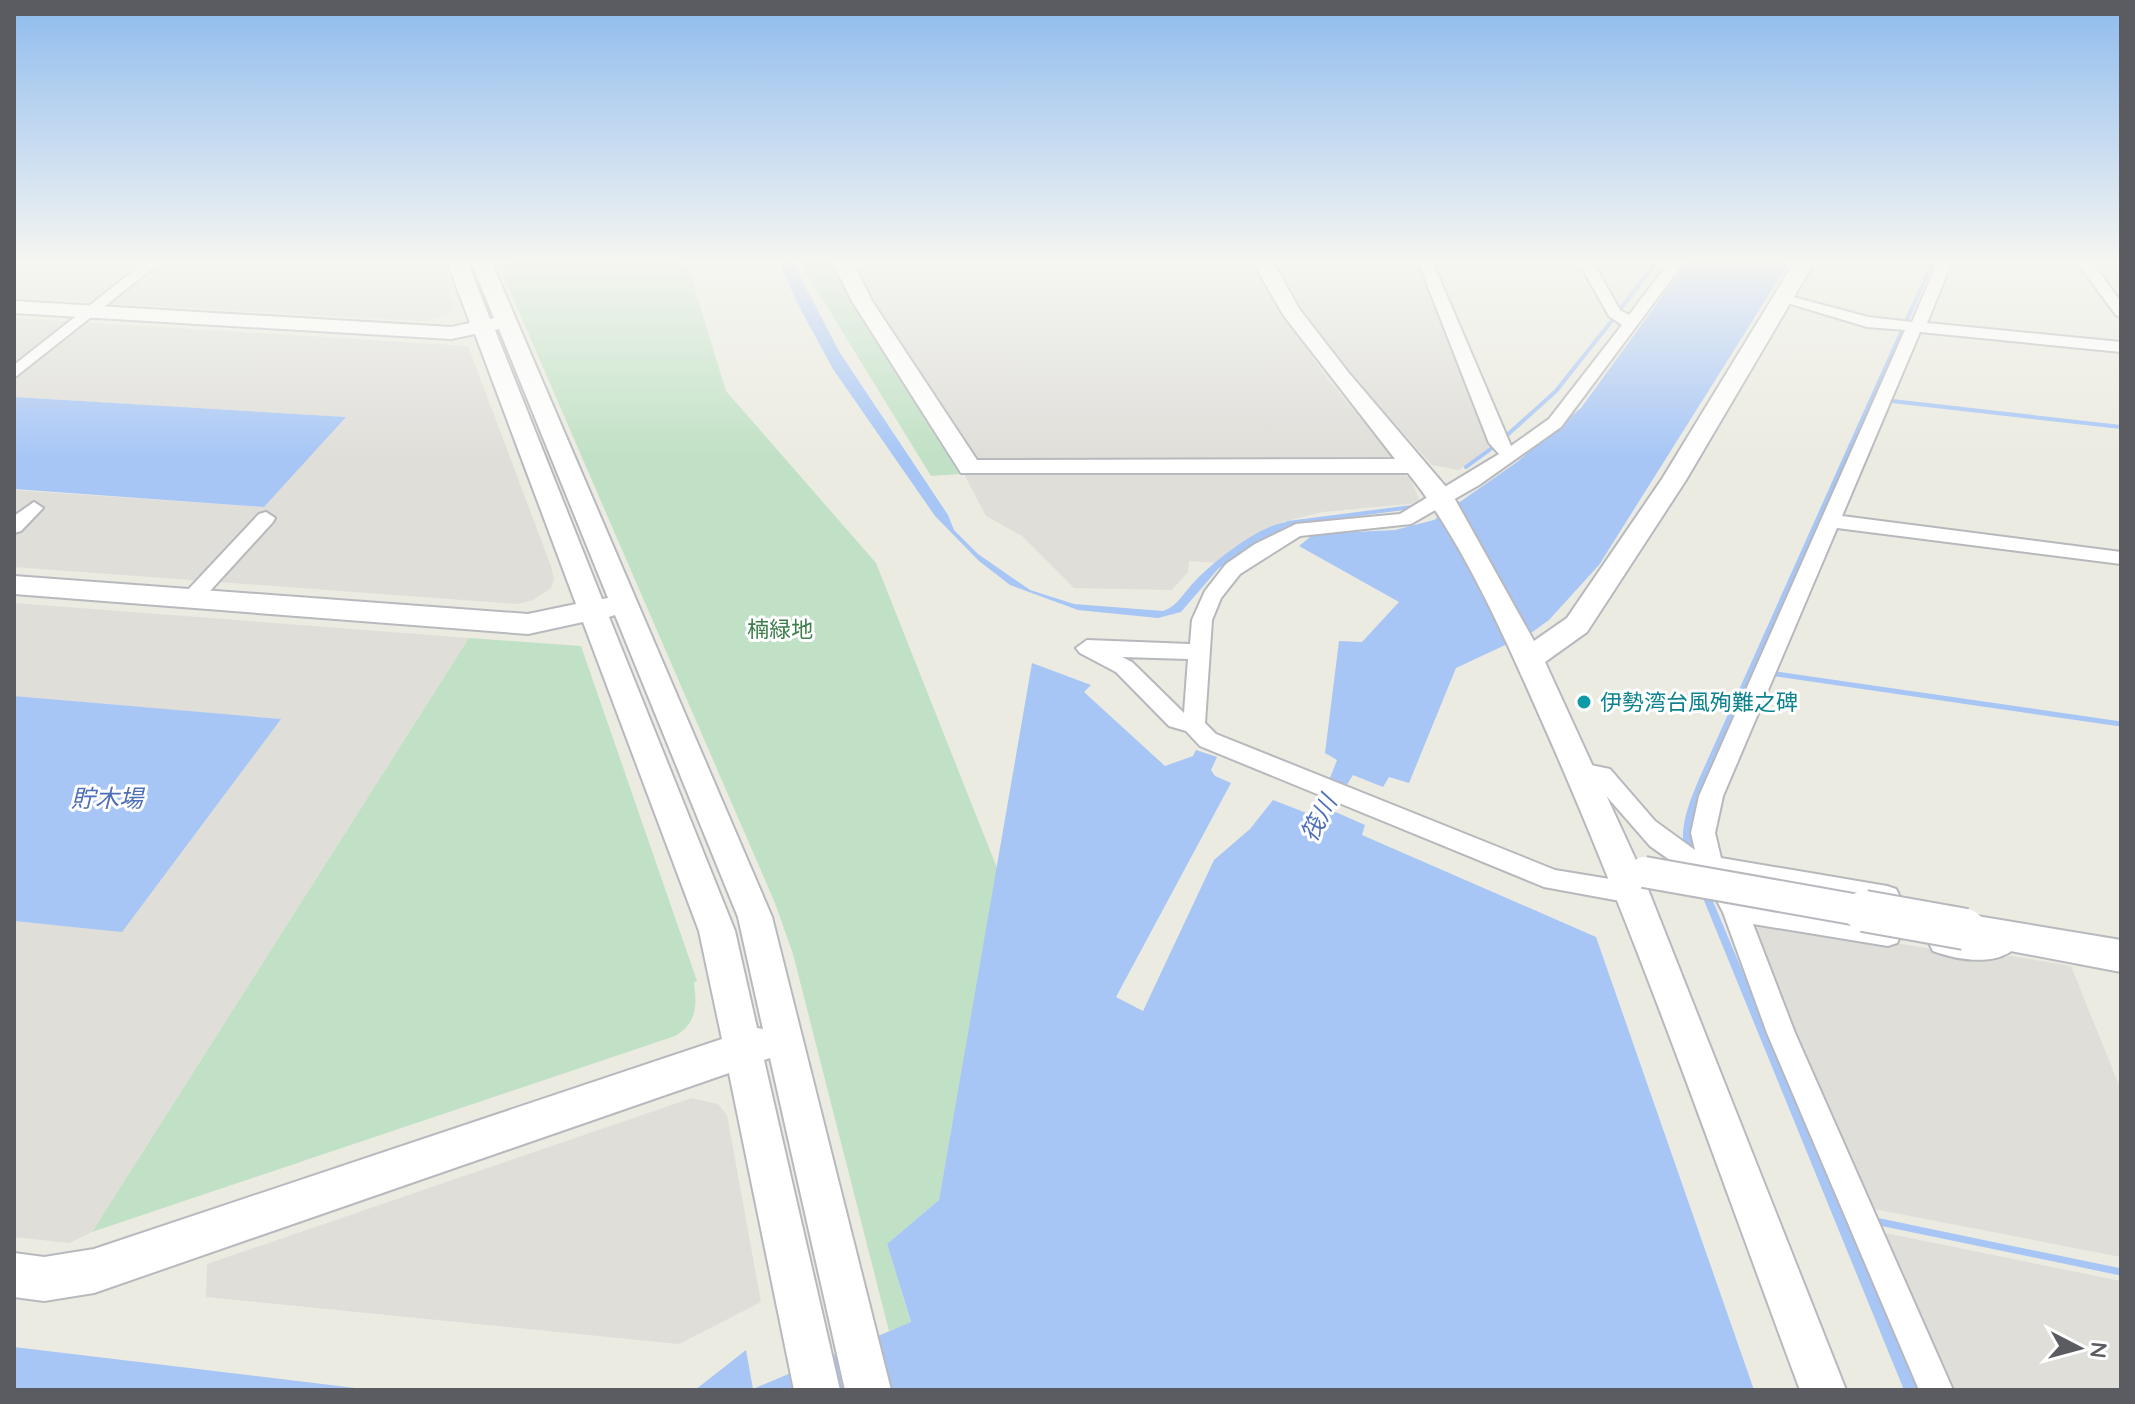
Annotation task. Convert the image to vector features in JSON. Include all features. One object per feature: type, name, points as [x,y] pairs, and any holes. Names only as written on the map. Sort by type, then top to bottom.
[{"type":"street","points":[[14,373],[72,327]]},
{"type":"street","points":[[345,327],[451,333],[481,327]]},
{"type":"street","points":[[493,327],[622,604],[755,917],[868,1390]]},
{"type":"street","points":[[493,327],[591,611],[717,931],[817,1390]]},
{"type":"street","points":[[879,327],[970,468],[1414,466]]},
{"type":"street","points":[[1302,327],[1443,500],[1526,653],[1633,878],[1823,1390]]},
{"type":"street","points":[[1451,327],[1498,443],[1510,455]]},
{"type":"street","points":[[1194,725],[1202,620],[1216,589],[1233,569],[1262,548],[1296,530],[1404,520],[1443,500],[1555,423],[1627,327]]},
{"type":"street","points":[[1526,653],[1577,625],[1674,480],[1766,327]]},
{"type":"street","points":[[1699,863],[1711,796],[1832,521],[1911,327]]},
{"type":"street","points":[[1916,327],[2121,347]]},
{"type":"street","points":[[14,527],[34,508]]},
{"type":"street","points":[[192,598],[266,518]]},
{"type":"street","points":[[1832,521],[2121,558]]},
{"type":"street","points":[[14,585],[528,624],[622,604]]},
{"type":"street","points":[[1198,652],[1087,648],[1124,667],[1177,720],[1194,725],[1208,740],[1371,809],[1553,880],[1633,878],[2121,956]]},
{"type":"street","points":[[1581,772],[1602,775],[1642,828],[1699,863],[1735,910],[1781,1033],[1936,1390]]},
{"type":"street","points":[[1699,863],[1970,911],[2010,937]]},
{"type":"street","points":[[1735,910],[1986,950],[2010,937]]},
{"type":"street","points":[[14,1275],[44,1279],[94,1271],[783,1037]]},
{"type":"shaded area","points":[[14,327],[152,327],[468,346],[551,566],[554,579],[551,588],[533,600],[518,604],[14,567],[14,490],[264,507],[345,417],[14,397]]},
{"type":"shaded area","points":[[888,327],[1290,327],[1328,379],[1392,456],[1387,461],[989,462],[974,457]]},
{"type":"shaded area","points":[[1314,327],[1442,327],[1489,448],[1459,470],[1432,465],[1351,375]]},
{"type":"shaded area","points":[[964,474],[1401,474],[1410,478],[1421,503],[1322,512],[1283,522],[1265,529],[1217,563],[1189,561],[1188,572],[1172,590],[1074,588],[1022,536],[986,516]]},
{"type":"shaded area","points":[[14,603],[469,638],[92,1232],[69,1243],[14,1237],[14,921],[122,931],[280,719],[14,696]]},
{"type":"shaded area","points":[[1769,921],[1995,960],[2011,956],[2071,966],[2121,1090],[2121,1257],[1869,1208],[1791,1031],[1753,930]]},
{"type":"shaded area","points":[[692,1098],[718,1104],[727,1115],[761,1302],[679,1344],[206,1297],[207,1264]]},
{"type":"shaded area","points":[[1880,1232],[2121,1281],[2121,1390],[1950,1390]]},
{"type":"green space","name":"楠緑地","points":[[525,327],[706,327],[726,391],[876,563],[997,868],[939,1200],[887,1244],[911,1323],[889,1331],[793,954],[775,903]]},
{"type":"green space","points":[[839,327],[867,327],[959,474],[931,476]]},
{"type":"green space","points":[[469,638],[581,646],[697,981],[694,982],[694,1013],[688,1025],[675,1036],[92,1232]]},
{"type":"water","points":[[810,327],[826,327],[840,353],[948,515],[954,530],[978,554],[1030,590],[1074,604],[1163,611],[1172,606],[1203,573],[1240,544],[1267,528],[1291,522],[1246,548],[1218,569],[1181,612],[1158,618],[1078,610],[1010,585],[979,561],[935,516],[833,369]]},
{"type":"water","name":"筏川","points":[[1640,327],[1749,327],[1599,565],[1549,620],[1531,633],[1456,668],[1409,783],[1389,777],[1383,787],[1353,775],[1331,810],[1365,825],[1362,835],[1596,937],[1754,1390],[695,1390],[746,1350],[753,1389],[911,1322],[887,1244],[939,1200],[1032,663],[1091,685],[1084,692],[1165,766],[1193,756],[1196,750],[1217,757],[1211,770],[1215,776],[1231,783],[1116,997],[1143,1011],[1214,860],[1250,829],[1273,800],[1309,814],[1317,812],[1337,760],[1325,753],[1339,641],[1362,642],[1399,602],[1299,546],[1314,534],[1395,530],[1434,520],[1517,462],[1581,408]]},
{"type":"water","points":[[1902,327],[1906,327],[1706,783],[1691,838],[1712,899],[1919,1390],[1904,1390],[1683,849],[1686,813]]},
{"type":"water","points":[[14,397],[346,417],[264,507],[14,489]]},
{"type":"water","name":"貯木場","points":[[14,696],[281,719],[122,932],[14,921]]},
{"type":"water","points":[[14,1347],[372,1390],[14,1390]]},
{"type":"waterway","points":[[1505,437],[1556,391],[1607,327]]},
{"type":"waterway","points":[[1892,401],[2121,427]]},
{"type":"waterway","points":[[1466,467],[1492,448],[1489,441]]},
{"type":"waterway","points":[[1288,523],[1412,507]]},
{"type":"waterway","points":[[1776,674],[2121,724]]},
{"type":"waterway","points":[[1880,1222],[2121,1272]]},
{"type":"place","name":"伊勢湾台風殉難之碑","points":[[1584,702]]}]
